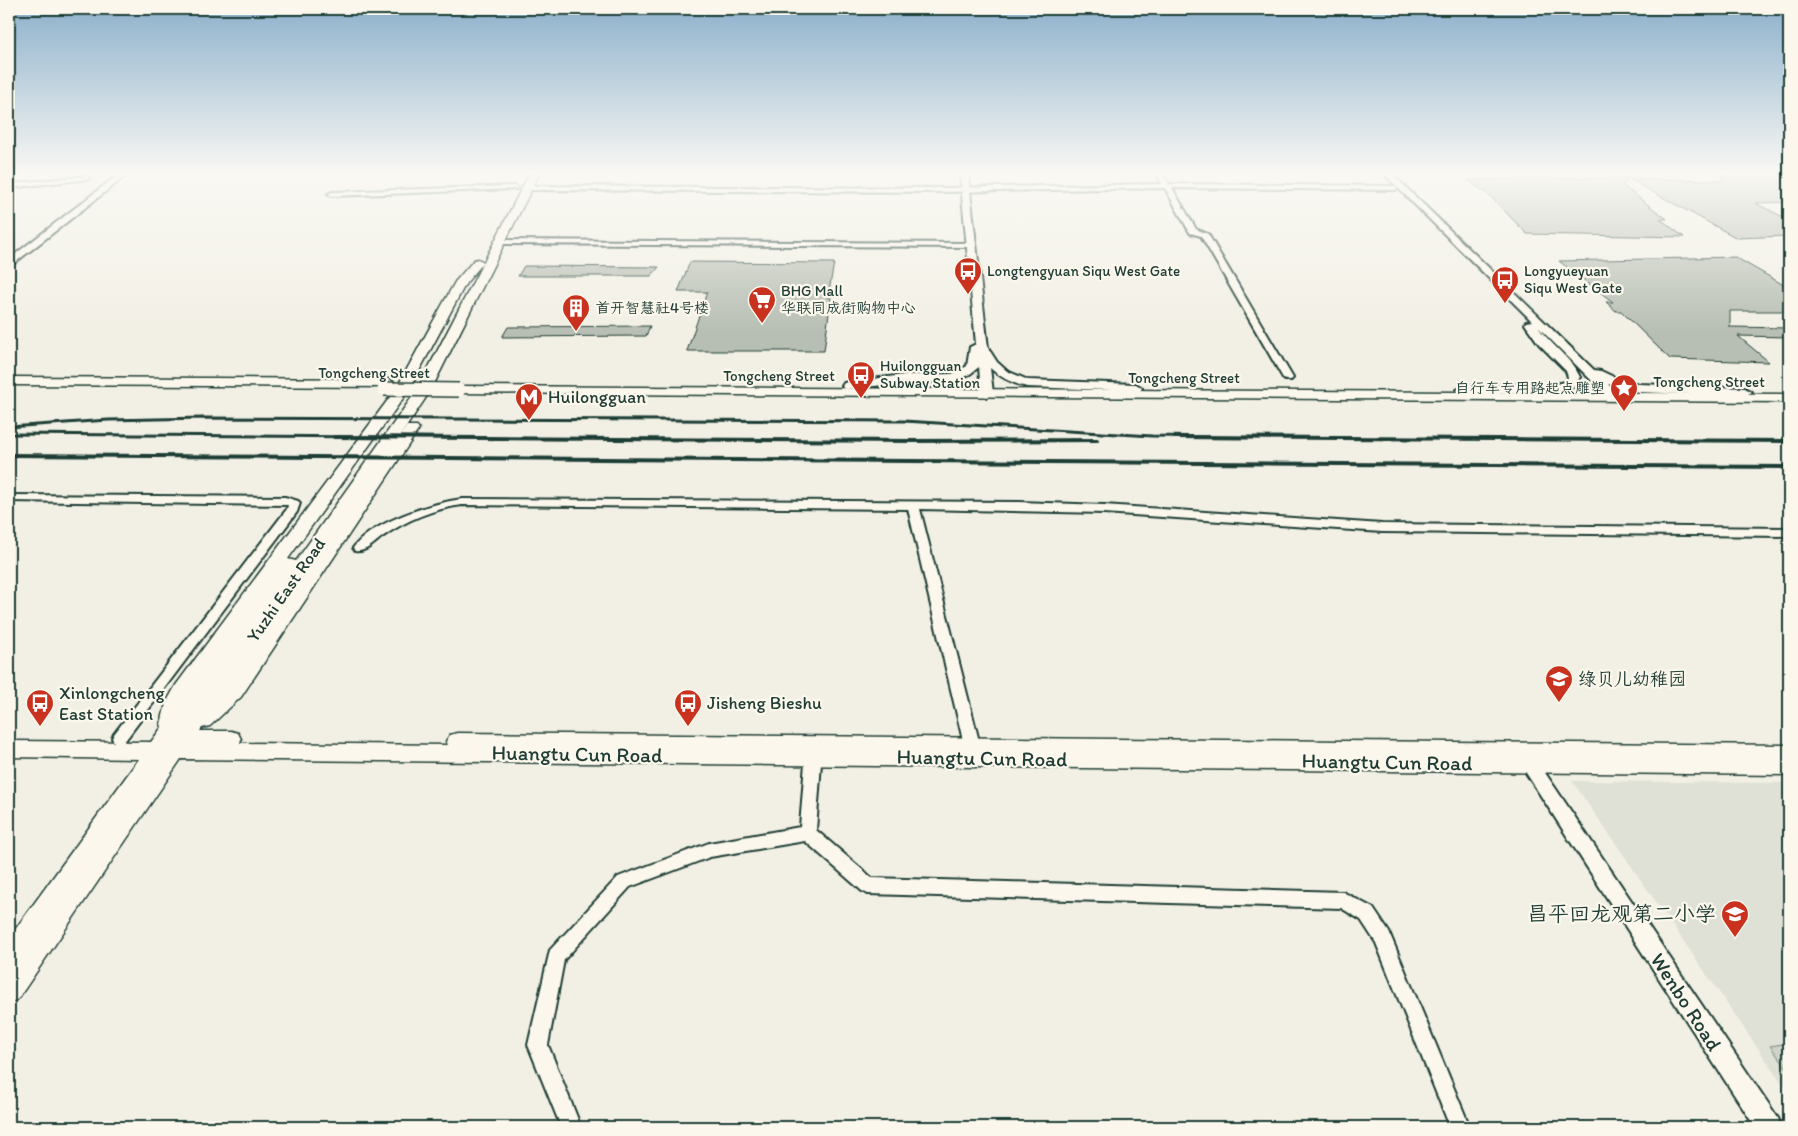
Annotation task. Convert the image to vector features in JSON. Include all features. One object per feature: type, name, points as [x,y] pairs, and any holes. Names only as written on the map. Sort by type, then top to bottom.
[{"type":"main road","points":[[484,262],[501,227]]},
{"type":"main road","points":[[9,990],[170,745],[179,697],[402,390],[461,282],[484,262],[500,242],[506,227]]},
{"type":"main road","points":[[9,959],[170,745],[234,692],[432,400],[492,281],[493,275],[489,265],[484,262]]},
{"type":"main road","name":"Tongcheng Street","points":[[9,381],[462,387],[1606,394],[1789,392]]},
{"type":"main road","name":"Tongcheng Street","points":[[9,387],[386,386]]},
{"type":"main road","name":"Tongcheng Street","points":[[462,387],[848,386],[986,390],[1136,388],[1463,390],[1789,398]]},
{"type":"main road","points":[[9,737],[119,738],[170,745]]},
{"type":"main road","points":[[9,749],[170,745]]},
{"type":"main road","name":"Huangtu Cun Road","points":[[170,745],[1526,757],[1789,753]]},
{"type":"main road","name":"Huangtu Cun Road","points":[[1526,757],[1789,766]]},
{"type":"street","points":[[9,263],[55,227]]},
{"type":"street","points":[[969,227],[986,390]]},
{"type":"street","points":[[1191,227],[1193,231],[1204,234],[1288,378]]},
{"type":"street","points":[[1436,227],[1530,324],[1606,394]]},
{"type":"street","points":[[1439,227],[1559,342],[1606,394]]},
{"type":"street","points":[[500,242],[971,244]]},
{"type":"street","points":[[1463,390],[1556,388],[1570,384],[1574,377],[1572,372],[1543,342],[1530,324]]},
{"type":"street","points":[[848,386],[904,379],[951,378],[962,374],[974,364],[980,328]]},
{"type":"street","points":[[981,342],[989,360],[996,369],[1022,383],[1136,388]]},
{"type":"street","points":[[1559,342],[1597,373],[1626,386],[1646,389],[1745,392]]},
{"type":"street","points":[[9,498],[285,500],[294,503],[293,509],[119,738]]},
{"type":"street","points":[[359,548],[399,521],[435,507],[452,503],[913,504],[1104,509],[1382,528],[1789,532]]},
{"type":"street","points":[[913,504],[974,752]]},
{"type":"street","points":[[808,833],[814,750]]},
{"type":"street","name":"Wenbo Road","points":[[1526,757],[1769,1127]]},
{"type":"street","points":[[571,1127],[538,1045],[556,956],[624,882],[709,850],[808,833]]},
{"type":"street","points":[[808,833],[868,886],[1343,900],[1367,914],[1383,938],[1460,1127]]},
{"type":"shaded area","name":"昌平回龙观第二小学","points":[[1572,781],[1789,783],[1789,1093]]},
{"type":"shaded area","points":[[1789,1043],[1789,1071],[1770,1046]]},
{"type":"building","points":[[1520,227],[1671,227],[1684,237],[1527,234]]},
{"type":"building","points":[[1717,227],[1789,227],[1789,236],[1737,238]]},
{"type":"building","points":[[1735,257],[1789,288],[1789,311],[1730,311],[1730,327],[1789,328],[1789,337],[1738,336],[1769,362],[1670,359],[1621,311],[1616,311],[1606,302],[1613,302],[1559,261]]},
{"type":"building","points":[[690,262],[834,263],[828,297],[831,297],[824,351],[687,351],[707,292],[678,292]]},
{"type":"building","points":[[524,266],[659,267],[651,276],[518,276]]},
{"type":"building","name":"首开智慧社4号楼","points":[[650,326],[646,336],[502,337],[508,327]]},
{"type":"railway","points":[[9,427],[108,420],[204,418],[904,421],[1152,436],[1280,438]]},
{"type":"railway","points":[[9,434],[495,438]]},
{"type":"railway","points":[[334,437],[913,441],[1097,440]]},
{"type":"railway","points":[[1173,437],[1280,438]]},
{"type":"railway","points":[[1280,438],[1789,441]]},
{"type":"railway","points":[[1280,438],[1303,438]]},
{"type":"railway","points":[[9,455],[1789,467]]},
{"type":"place","name":"Longtengyuan Siqu West Gate","points":[[968,295]]},
{"type":"place","name":"Longyueyuan Siqu West Gate","points":[[1505,304]]},
{"type":"place","name":"BHG Mall 华联同成街购物中心","points":[[762,324]]},
{"type":"place","name":"首开智慧社4号楼","points":[[576,332]]},
{"type":"place","name":"Huilongguan Subway Station","points":[[861,399]]},
{"type":"place","name":"自行车专用路起点雕塑","points":[[1624,412]]},
{"type":"place","name":"Huilongguan","points":[[529,421]]},
{"type":"place","name":"绿贝儿幼稚园","points":[[1559,703]]},
{"type":"place","name":"Xinlongcheng East Station","points":[[40,727]]},
{"type":"place","name":"Jisheng Bieshu","points":[[688,727]]},
{"type":"place","name":"昌平回龙观第二小学","points":[[1735,938]]}]
